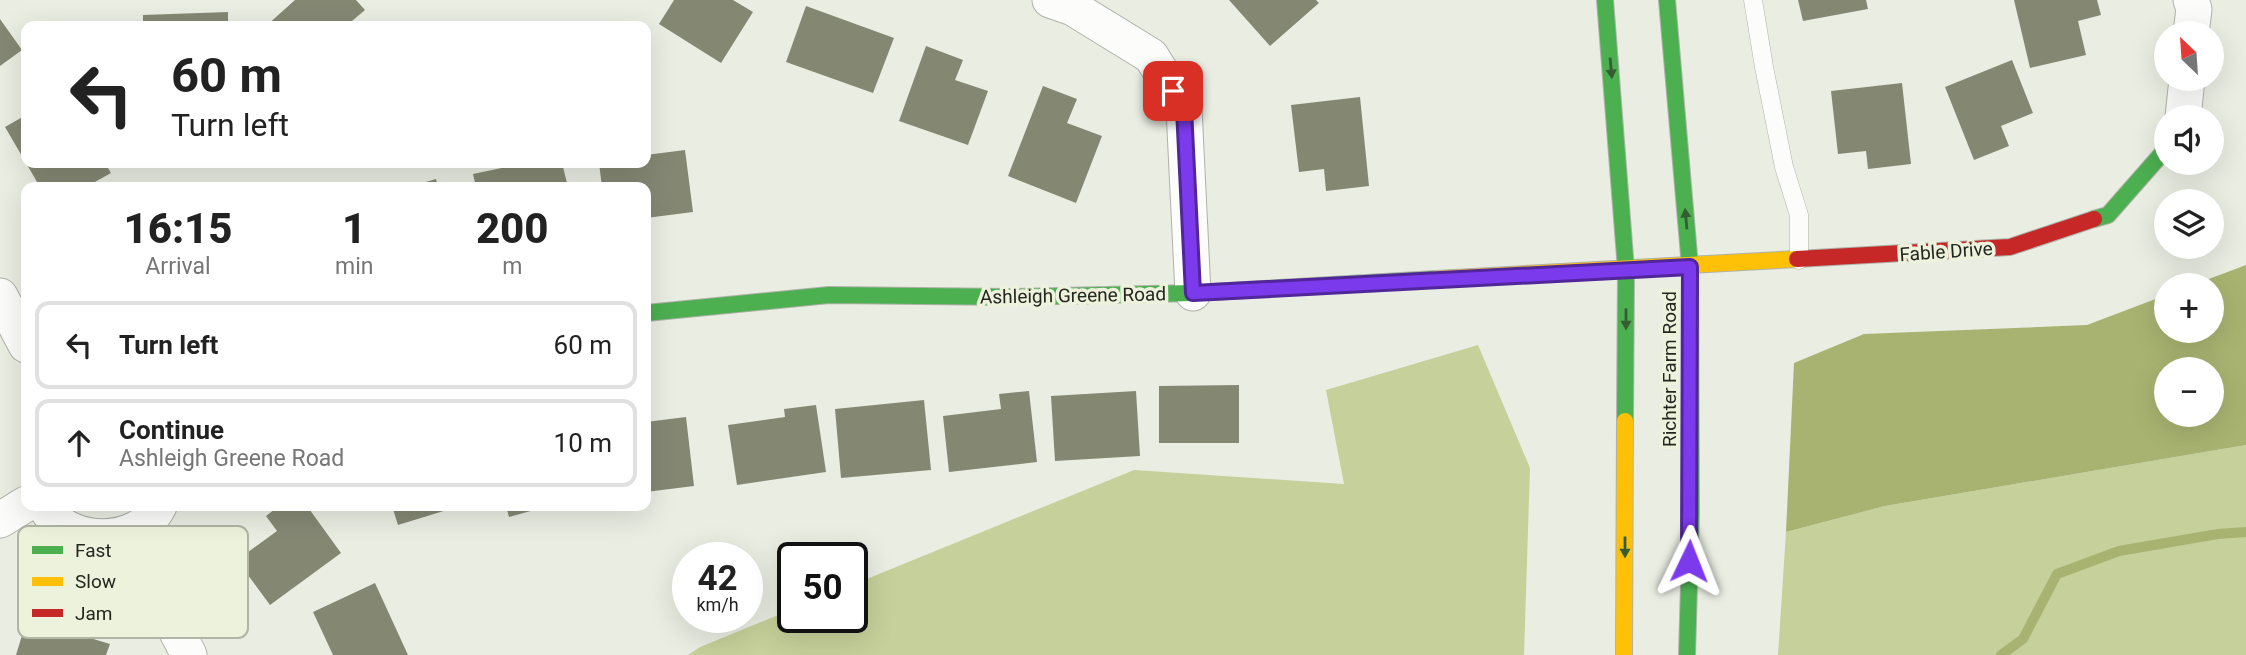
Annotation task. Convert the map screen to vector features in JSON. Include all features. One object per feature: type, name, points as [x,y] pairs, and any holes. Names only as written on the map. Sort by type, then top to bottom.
[{"type":"street","points":[[1050,0],[1073,8],[1151,56],[1184,109],[1193,293]]},
{"type":"street","points":[[1605,0],[1626,270],[1624,655]]},
{"type":"street","name":"Richter Farm Road","points":[[1667,0],[1690,267],[1691,513],[1686,655]]},
{"type":"street","points":[[2191,0],[2194,9],[2192,21]]},
{"type":"street","name":"Fable Drive","points":[[1690,267],[2010,247],[2108,215],[2154,163]]},
{"type":"street","name":"Ashleigh Greene Road","points":[[651,313],[829,295],[1011,297],[1193,293],[1690,267]]},
{"type":"street","points":[[0,296],[21,336]]},
{"type":"street","points":[[0,520],[21,507]]},
{"type":"street","points":[[47,511],[50,517],[64,526]]},
{"type":"street","points":[[138,526],[156,511]]},
{"type":"street","points":[[180,638],[189,655]]},
{"type":"lane","points":[[1754,0],[1782,155],[1799,215],[1798,260]]},
{"type":"shaded area","points":[[2246,265],[2246,445],[1885,506],[1786,532],[1794,363],[1864,334],[2087,325],[2154,300],[2154,343],[2224,343],[2224,273]]},
{"type":"shaded area","points":[[1478,345],[1530,468],[1524,655],[688,655],[734,633],[763,633],[763,621],[777,616],[777,633],[868,633],[868,578],[1134,470],[1344,484],[1326,390]]},
{"type":"shaded area","points":[[2246,445],[2246,655],[1778,655],[1786,532],[1885,506]]},
{"type":"building","points":[[295,0],[356,0],[365,10],[352,21],[272,21]]},
{"type":"building","points":[[674,0],[733,0],[753,12],[721,63],[659,24]]},
{"type":"building","points":[[1229,0],[1316,0],[1319,3],[1270,46]]},
{"type":"building","points":[[1798,0],[1866,0],[1868,9],[1803,21]]},
{"type":"building","points":[[2014,0],[2097,0],[2101,15],[2078,21],[2086,55],[2030,68]]},
{"type":"building","points":[[806,6],[894,38],[873,93],[786,62]]},
{"type":"building","points":[[228,12],[228,21],[143,21],[143,15]]},
{"type":"building","points":[[0,19],[21,51],[0,66]]},
{"type":"building","points":[[926,46],[963,60],[955,80],[988,91],[968,145],[899,121]]},
{"type":"building","points":[[2012,60],[2033,113],[2001,126],[2009,146],[1974,160],[1945,87]]},
{"type":"building","points":[[1902,83],[1911,164],[1868,169],[1866,151],[1838,154],[1831,91]]},
{"type":"building","points":[[1043,86],[1077,99],[1067,123],[1102,136],[1076,203],[1008,176]]},
{"type":"building","points":[[1360,97],[1369,186],[1326,191],[1324,169],[1299,172],[1291,105]]},
{"type":"building","points":[[21,118],[21,154],[5,127]]},
{"type":"building","points":[[685,150],[693,212],[651,217],[651,182],[601,182],[600,168],[651,168],[651,154]]},
{"type":"building","points":[[29,168],[108,168],[111,173],[95,182],[37,182]]},
{"type":"building","points":[[501,168],[563,168],[567,182],[475,182],[473,174]]},
{"type":"building","points":[[1239,385],[1239,443],[1159,443],[1159,386]]},
{"type":"building","points":[[1029,391],[1037,462],[949,472],[943,416],[1001,409],[999,394]]},
{"type":"building","points":[[1136,391],[1140,456],[1055,461],[1051,396]]},
{"type":"building","points":[[924,400],[931,470],[841,478],[835,409]]},
{"type":"building","points":[[816,405],[826,472],[737,485],[728,425],[785,417],[784,409]]},
{"type":"building","points":[[686,417],[694,486],[651,491],[651,421]]},
{"type":"building","points":[[272,511],[311,511],[341,553],[270,605],[248,575],[248,552],[277,531],[266,516]]},
{"type":"building","points":[[394,511],[444,511],[398,525]]},
{"type":"building","points":[[507,511],[531,511],[509,517]]},
{"type":"building","points":[[375,583],[408,655],[333,655],[313,612]]},
{"type":"building","points":[[21,638],[90,638],[110,644],[106,655],[16,655]]},
{"type":"waterway","points":[[2001,655],[2023,639],[2057,574],[2119,551],[2218,534],[2246,532]]},
{"type":"traffic: fast","points":[[1605,0],[1626,270],[1625,421]]},
{"type":"traffic: fast","points":[[1667,0],[1690,267],[1691,513],[1687,655]]},
{"type":"traffic: fast","points":[[2094,219],[2108,215],[2154,163]]},
{"type":"traffic: fast","points":[[651,313],[829,295],[1011,297],[1193,293],[1436,279]]},
{"type":"traffic: slow","points":[[1436,279],[1797,259]]},
{"type":"traffic: slow","points":[[1624,655],[1625,421]]},
{"type":"traffic: jam","points":[[1797,259],[2010,247],[2094,219]]},
{"type":"route","points":[[1173,91],[1184,109],[1193,293],[1690,267],[1689,561]]}]
